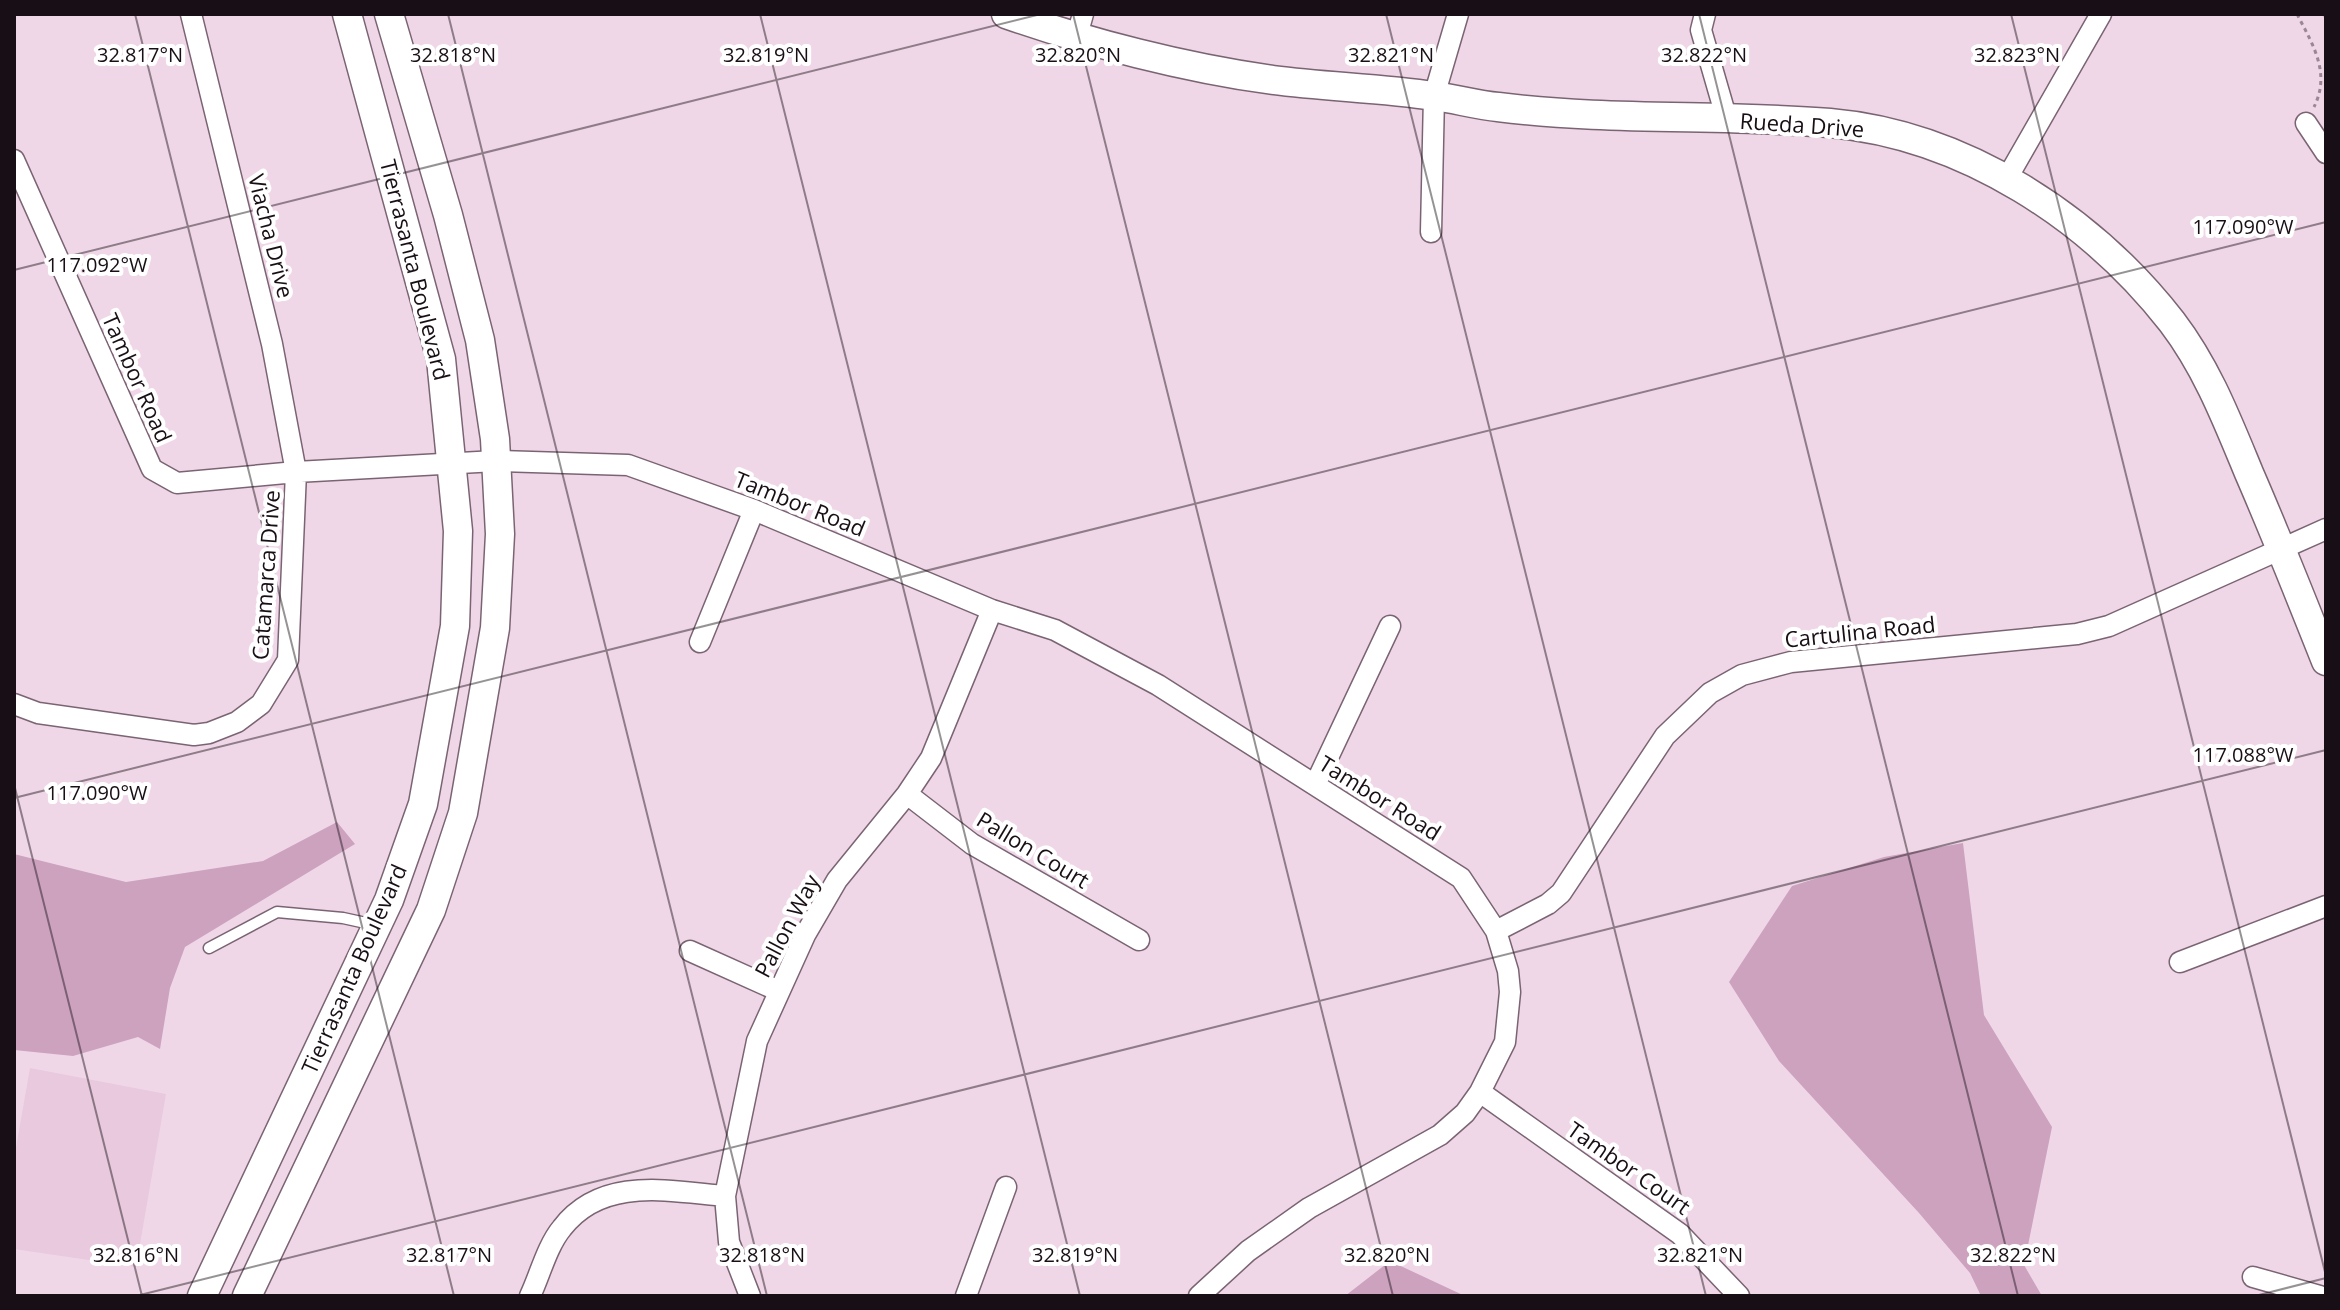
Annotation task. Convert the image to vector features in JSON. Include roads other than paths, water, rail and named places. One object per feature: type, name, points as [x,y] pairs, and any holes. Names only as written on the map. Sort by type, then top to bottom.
[{"type":"main road","name":"Tierrasanta Boulevard","points":[[202,1296],[377,926],[423,804],[455,626],[458,531],[454,464],[441,359],[347,14]]},
{"type":"main road","name":"Tierrasanta Boulevard","points":[[247,1296],[431,910],[463,813],[495,628],[500,534],[496,461],[480,340],[448,215],[389,14]]},
{"type":"main road","name":"Rueda Drive","points":[[1006,14],[1080,26],[1270,79],[1434,96],[1497,107],[1642,118],[1832,123],[1888,134],[1942,151],[2006,180],[2058,212],[2105,250],[2174,325],[2211,383],[2326,661]]},
{"type":"street","name":"Viacha Drive","points":[[191,14],[272,344],[296,472]]},
{"type":"street","points":[[1431,232],[1434,96],[1458,14]]},
{"type":"street","points":[[1705,14],[1701,30],[1727,120]]},
{"type":"street","points":[[2006,180],[2101,14]]},
{"type":"street","points":[[2306,123],[2326,153]]},
{"type":"street","name":"Tambor Road","points":[[14,160],[152,469],[177,483],[296,472],[496,461],[628,465],[754,510],[992,610],[1055,630],[1158,685],[1461,878],[1496,931],[1508,971],[1510,992],[1505,1042],[1480,1092]]},
{"type":"street","name":"Catamarca Drive","points":[[14,704],[38,713],[194,735],[223,728],[250,714],[272,691],[288,660],[296,472]]},
{"type":"street","points":[[700,642],[754,510]]},
{"type":"street","name":"Cartulina Road","points":[[1496,931],[1548,904],[1561,893],[1665,736],[1710,693],[1742,675],[1791,662],[2077,634],[2109,626],[2326,529]]},
{"type":"street","name":"Pallon Way","points":[[750,1296],[729,1242],[725,1196],[757,1041],[805,935],[837,880],[907,794],[931,758],[992,610]]},
{"type":"street","points":[[1315,785],[1390,626]]},
{"type":"street","name":"Pallon Court","points":[[907,794],[972,844],[1139,940]]},
{"type":"street","points":[[2180,962],[2326,906]]},
{"type":"street","points":[[690,951],[779,991]]},
{"type":"street","points":[[1199,1296],[1248,1251],[1309,1208],[1440,1135],[1465,1113],[1480,1092]]},
{"type":"street","name":"Tambor Court","points":[[1480,1092],[1680,1234],[1739,1296]]},
{"type":"street","points":[[966,1296],[1006,1187]]},
{"type":"street","points":[[530,1296],[560,1229],[583,1206],[605,1196],[644,1188],[725,1196]]},
{"type":"street","points":[[2253,1277],[2320,1296]]},
{"type":"lane","points":[[209,948],[277,912],[343,918],[377,926]]}]
